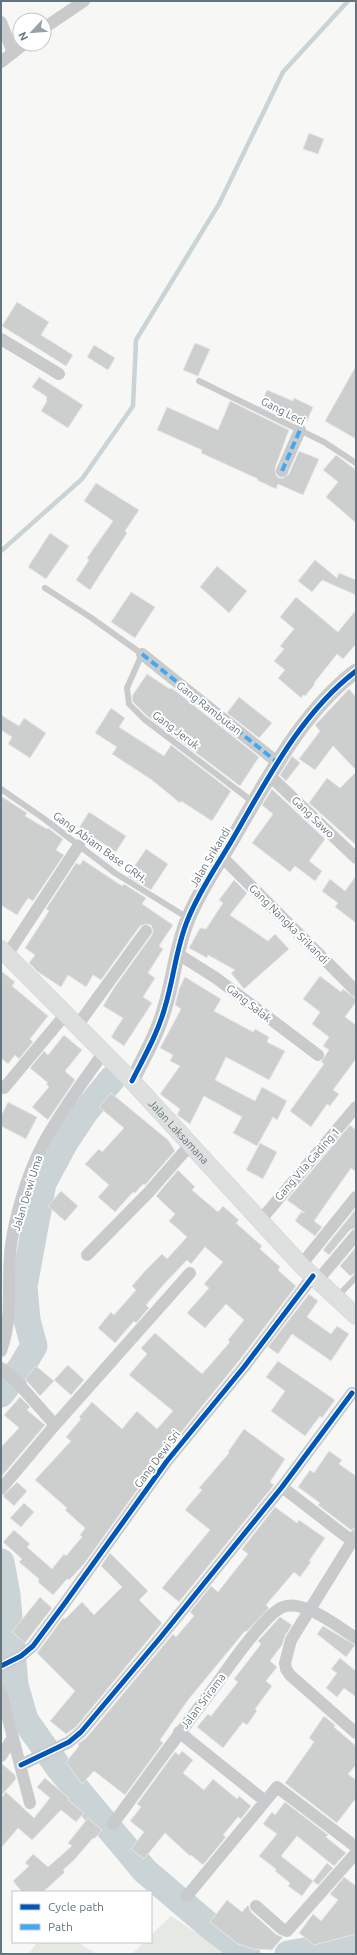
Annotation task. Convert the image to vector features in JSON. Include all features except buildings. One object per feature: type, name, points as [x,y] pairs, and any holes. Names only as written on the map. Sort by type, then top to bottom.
[{"type":"main road","name":"Jalan Laksamana","points":[[4,952],[132,1081],[259,1222],[356,1316]]},
{"type":"street","points":[[52,23],[84,1]]},
{"type":"street","points":[[1,22],[13,53],[1,62]]},
{"type":"street","points":[[1,339],[59,374]]},
{"type":"street","points":[[282,471],[300,430]]},
{"type":"street","name":"Gang Rambutan","points":[[142,654],[277,762]]},
{"type":"street","name":"Jalan Srikandi","points":[[132,1081],[150,1046],[165,1008],[181,938],[188,918],[210,875],[222,858],[277,762],[323,702],[355,675]]},
{"type":"street","name":"Gang Sawo","points":[[270,776],[356,858]]},
{"type":"street","points":[[4,952],[79,845]]},
{"type":"street","name":"Gang Nangka Srikandi","points":[[222,858],[356,991]]},
{"type":"street","points":[[4,1088],[71,1020],[146,931]]},
{"type":"street","name":"Gang Salak","points":[[178,954],[216,978],[318,1055]]},
{"type":"street","name":"Jalan Dewi Uma","points":[[1,1351],[7,1334],[9,1318],[8,1287],[11,1244],[32,1169],[42,1146],[104,1052]]},
{"type":"street","name":"Gang Vila Gading 1","points":[[259,1222],[356,1107]]},
{"type":"street","points":[[87,1255],[149,1192],[190,1145]]},
{"type":"street","points":[[311,1274],[356,1197]]},
{"type":"street","points":[[311,1274],[356,1235]]},
{"type":"street","points":[[1,1489],[55,1425],[190,1273]]},
{"type":"street","name":"Gang Dewi Sri","points":[[3,1665],[21,1656],[33,1646],[65,1604],[167,1461],[244,1367],[311,1274]]},
{"type":"street","points":[[4,1370],[18,1383],[55,1425]]},
{"type":"street","points":[[21,1765],[69,1742],[81,1732],[160,1638],[282,1487],[352,1393]]},
{"type":"street","points":[[282,1487],[354,1538],[292,1640],[285,1663],[286,1669],[290,1675],[356,1733]]},
{"type":"street","name":"Jalan Srirama","points":[[113,1824],[179,1732],[249,1640],[281,1607],[288,1606],[311,1610]]},
{"type":"street","points":[[311,1610],[356,1638]]},
{"type":"street","points":[[1,1692],[12,1739],[21,1765],[30,1803]]},
{"type":"street","points":[[179,1732],[265,1801]]},
{"type":"street","points":[[1,1756],[12,1739]]},
{"type":"street","points":[[187,1896],[274,1788],[279,1787],[356,1847]]},
{"type":"street","points":[[256,1906],[282,1929],[287,1931],[356,1853]]},
{"type":"lane","name":"Gang Leci","points":[[199,381],[324,442],[356,464]]},
{"type":"lane","points":[[45,588],[90,617],[142,654]]},
{"type":"lane","name":"Gang Jeruk","points":[[142,654],[127,688],[129,704],[144,719],[254,802]]},
{"type":"lane","name":"Gang Abiam Base GRH.","points":[[1,789],[115,873],[188,918]]},
{"type":"lane","points":[[337,1298],[356,1277]]},
{"type":"shaded area","points":[[171,1916],[228,1954],[132,1954],[143,1943],[152,1943],[152,1934]]},
{"type":"shaded area","points":[[37,1943],[79,1943],[97,1954],[28,1954]]},
{"type":"waterway","points":[[1,551],[82,479],[133,406],[136,340],[219,204],[283,72],[348,1]]},
{"type":"waterway","points":[[1,1394],[22,1366],[34,1346],[27,1320],[24,1286],[43,1183],[65,1142],[85,1112],[112,1079]]},
{"type":"waterway","points":[[1,1562],[7,1595],[15,1685],[25,1720],[59,1768],[145,1871],[212,1928],[247,1954]]},
{"type":"waterway","points":[[288,1954],[356,1942]]},
{"type":"marked path","points":[[282,471],[300,430]]},
{"type":"marked path","points":[[142,654],[277,762]]},
{"type":"cycle path","points":[[132,1081],[159,1026],[184,930],[198,897],[260,791],[288,747],[319,706],[337,687],[356,671]]},
{"type":"cycle path","points":[[1,1666],[21,1656],[33,1646],[167,1461],[244,1367],[313,1276]]},
{"type":"cycle path","points":[[21,1765],[69,1742],[81,1732],[160,1638],[282,1487],[352,1393]]}]
